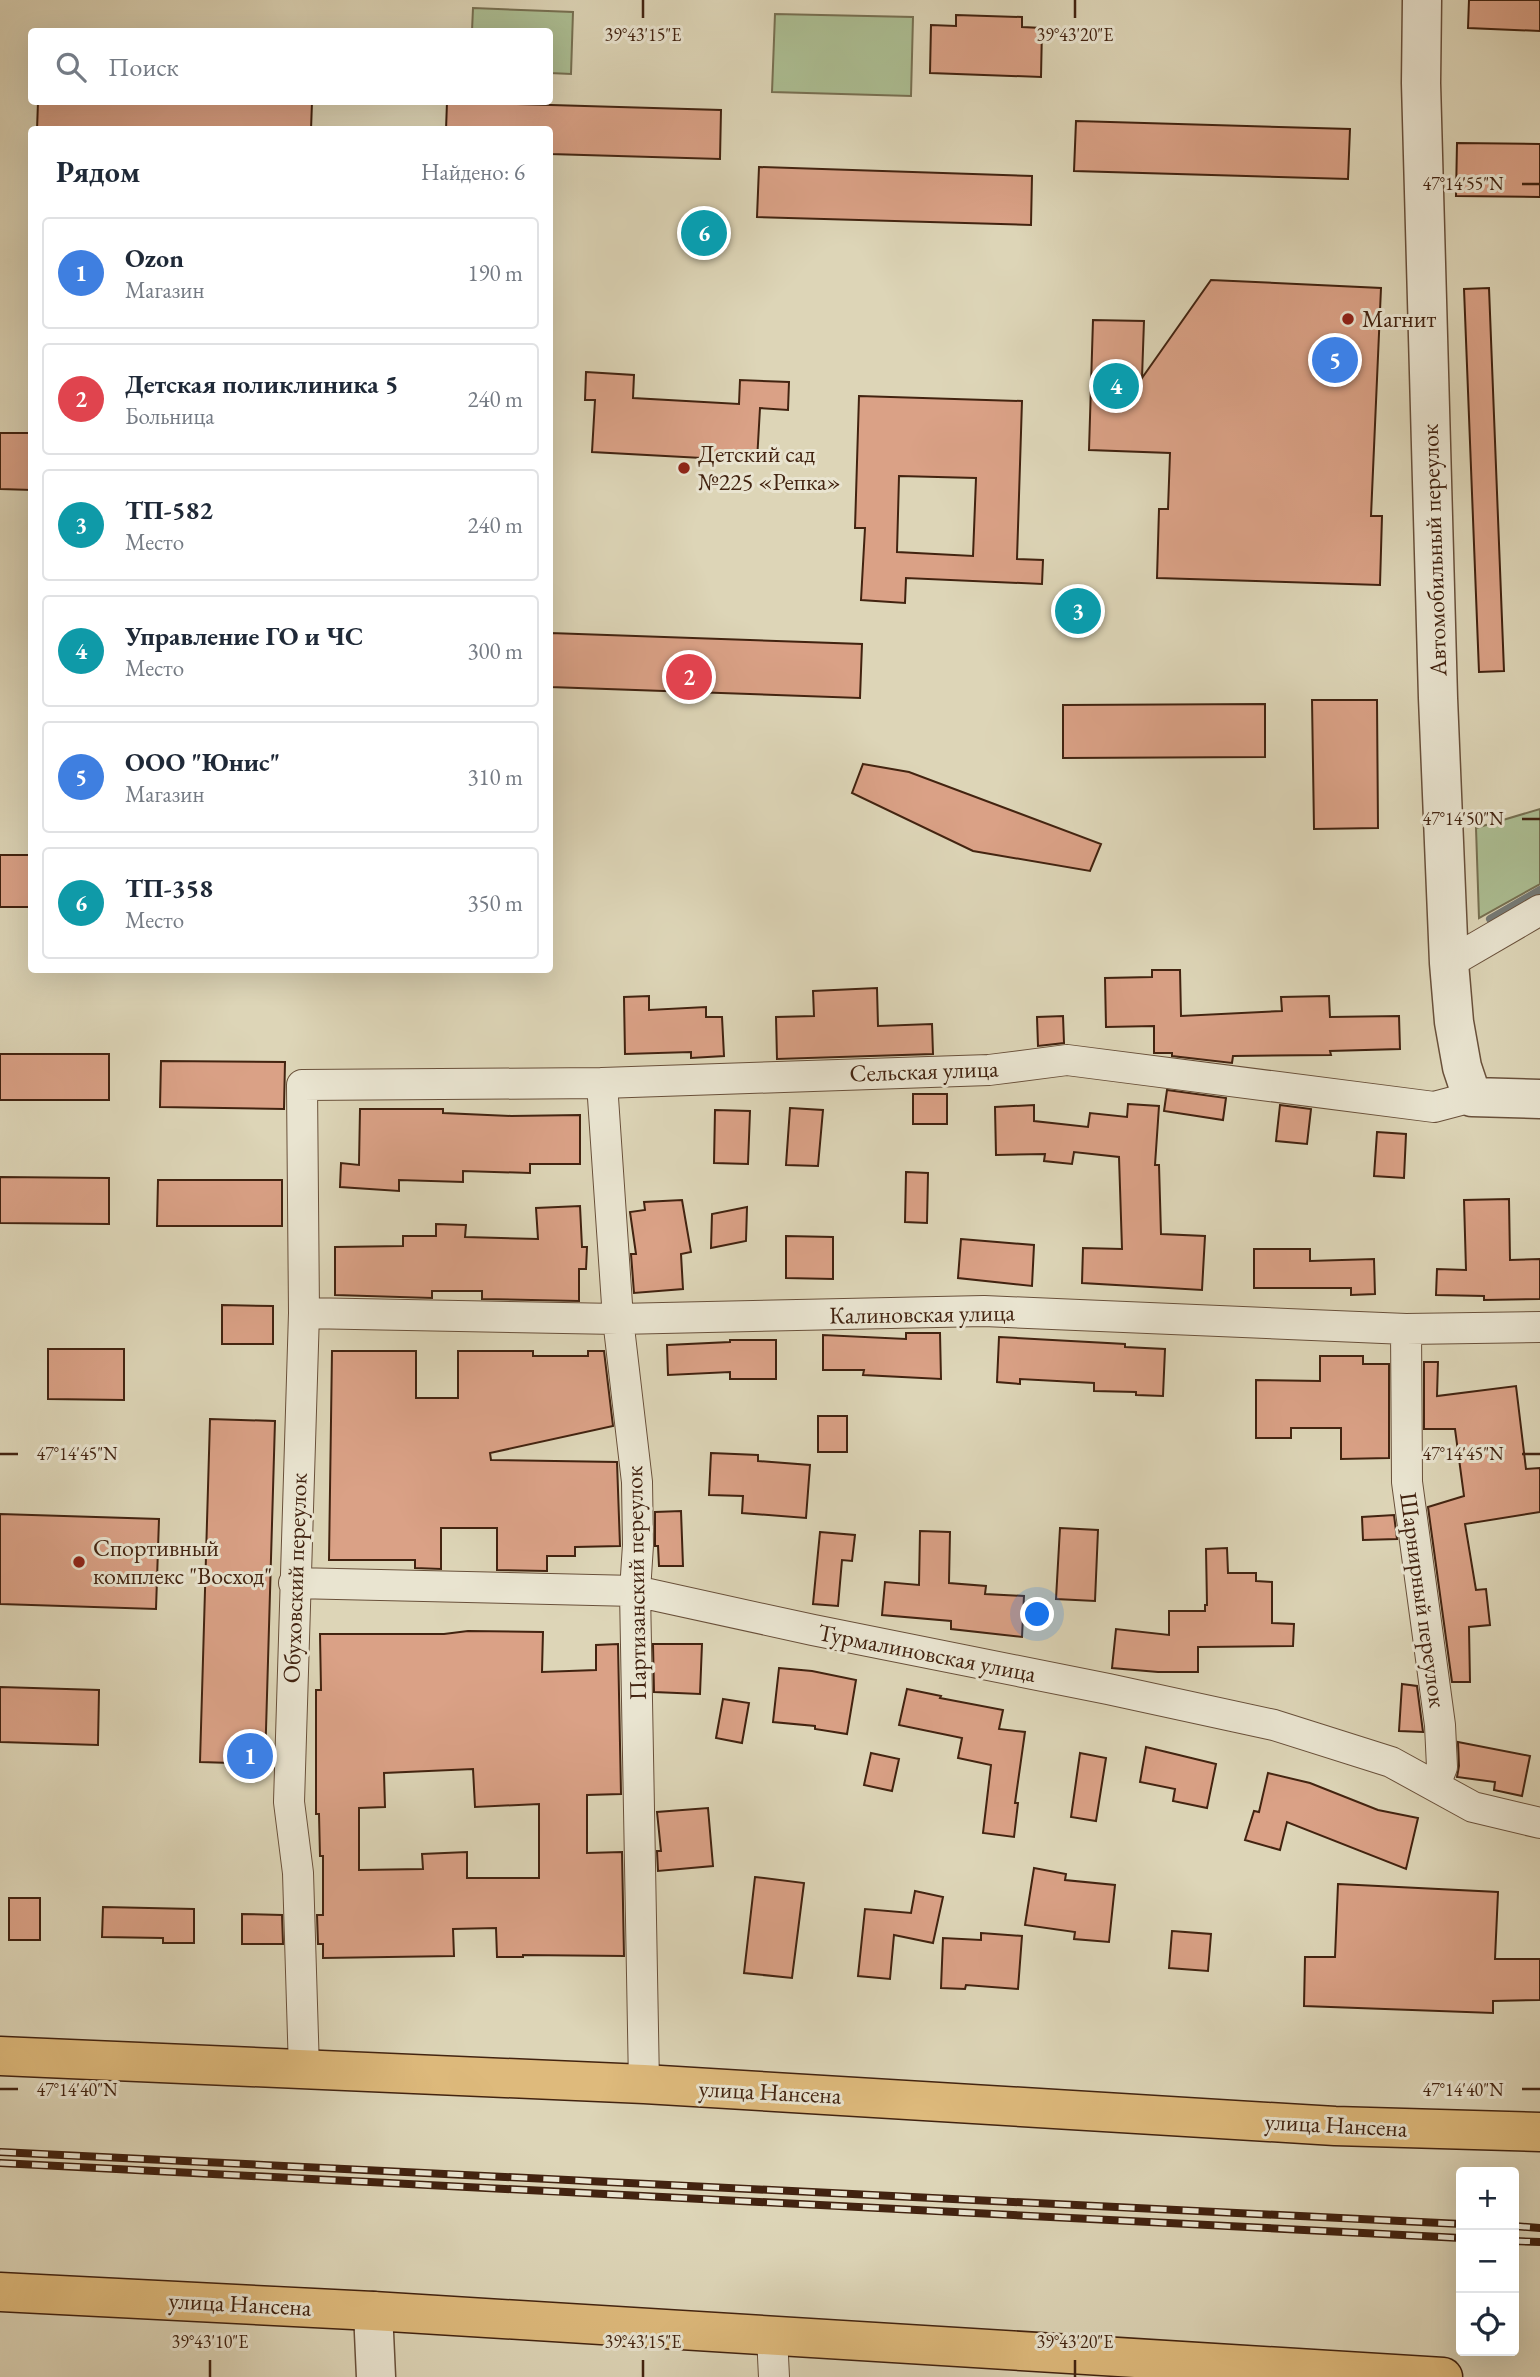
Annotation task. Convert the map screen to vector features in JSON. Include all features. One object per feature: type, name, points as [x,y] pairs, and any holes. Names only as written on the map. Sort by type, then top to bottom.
[{"type":"main road","name":"улица Нансена","points":[[0,2056],[644,2084],[1335,2126],[1540,2132]]},
{"type":"main road","name":"улица Нансена","points":[[0,2292],[373,2311],[772,2336],[1160,2369],[1443,2377]]},
{"type":"street","name":"Автомобильный переулок","points":[[1422,0],[1420,83],[1448,963],[1454,1022],[1462,1066],[1472,1097]]},
{"type":"street","points":[[1448,963],[1540,910]]},
{"type":"street","name":"Сельская улица","points":[[302,1085],[602,1083],[989,1070],[1067,1060],[1434,1107],[1472,1097],[1540,1099]]},
{"type":"street","name":"Партизанский переулок","points":[[602,1083],[618,1320],[637,1482],[638,1545],[635,1591],[644,2084]]},
{"type":"street","name":"Обуховский переулок","points":[[302,1085],[304,1313],[289,1802],[298,1873],[304,2070]]},
{"type":"street","name":"Калиновская улица","points":[[304,1313],[618,1320],[984,1311],[1406,1329],[1540,1327]]},
{"type":"street","name":"Шарнирный переулок","points":[[1406,1329],[1407,1482],[1440,1725],[1442,1767],[1434,1785]]},
{"type":"street","name":"Турмалиновская улица","points":[[294,1583],[635,1591],[1274,1725],[1391,1762],[1472,1807],[1540,1823]]},
{"type":"street","points":[[373,2311],[376,2377]]},
{"type":"street","points":[[772,2336],[774,2377]]},
{"type":"green space","points":[[473,8],[573,12],[571,74],[553,73],[553,28],[472,28]]},
{"type":"green space","points":[[775,14],[913,17],[911,96],[772,92]]},
{"type":"green space","points":[[1540,809],[1540,884],[1479,918],[1476,828]]},
{"type":"building","points":[[1469,0],[1540,0],[1540,31],[1468,28]]},
{"type":"building","points":[[956,15],[1022,17],[1022,27],[1042,28],[1041,77],[930,73],[931,25],[956,26]]},
{"type":"building","points":[[38,105],[312,105],[311,126],[37,126]]},
{"type":"building","points":[[447,105],[721,110],[720,159],[553,154],[553,126],[446,126]]},
{"type":"building","points":[[1076,121],[1350,129],[1348,179],[1074,171]]},
{"type":"building","points":[[1457,143],[1540,144],[1540,197],[1456,196]]},
{"type":"building","points":[[759,167],[1032,176],[1031,225],[757,217]]},
{"type":"building","points":[[692,221],[718,222],[717,246],[691,245]]},
{"type":"building","points":[[1211,280],[1381,288],[1371,516],[1382,516],[1380,585],[1157,578],[1159,509],[1168,509],[1170,453],[1089,450],[1093,320],[1144,321],[1142,378]]},
{"type":"building","points":[[1489,288],[1504,671],[1479,672],[1464,289]]},
{"type":"building","points":[[586,372],[634,375],[633,398],[739,404],[740,380],[789,382],[788,410],[760,408],[757,461],[592,452],[595,400],[585,400]]},
{"type":"building","points":[[859,396],[1022,401],[1017,559],[1043,560],[1042,584],[906,578],[905,603],[861,600],[865,528],[855,528]],"holes":[[[899,476],[976,478],[973,556],[897,552]]]},
{"type":"building","points":[[0,433],[28,433],[28,490],[0,489]]},
{"type":"building","points":[[1066,598],[1092,599],[1091,623],[1065,622]]},
{"type":"building","points":[[553,633],[862,644],[860,698],[553,687]]},
{"type":"building","points":[[1312,700],[1377,700],[1378,828],[1314,829]]},
{"type":"building","points":[[1265,704],[1265,757],[1063,758],[1063,705]]},
{"type":"building","points":[[863,764],[909,772],[1101,844],[1090,871],[973,851],[852,793]]},
{"type":"building","points":[[0,855],[28,855],[28,907],[0,907]]},
{"type":"building","points":[[1152,970],[1180,970],[1181,1016],[1282,1011],[1281,997],[1329,996],[1330,1017],[1399,1016],[1400,1049],[1330,1051],[1331,1055],[1233,1056],[1232,1063],[1172,1056],[1172,1053],[1154,1053],[1154,1026],[1106,1027],[1105,978],[1152,977]]},
{"type":"building","points":[[877,988],[878,1026],[932,1024],[933,1054],[777,1059],[776,1017],[814,1016],[813,991]]},
{"type":"building","points":[[649,996],[649,1010],[706,1007],[706,1017],[722,1017],[724,1056],[691,1058],[691,1052],[625,1054],[624,997]]},
{"type":"building","points":[[1063,1016],[1064,1043],[1038,1046],[1037,1017]]},
{"type":"building","points":[[0,1054],[109,1054],[109,1100],[0,1100]]},
{"type":"building","points":[[161,1061],[285,1062],[284,1109],[160,1107]]},
{"type":"building","points":[[1167,1090],[1226,1098],[1223,1120],[1164,1111]]},
{"type":"building","points":[[913,1094],[947,1094],[947,1124],[913,1124]]},
{"type":"building","points":[[1128,1104],[1159,1106],[1155,1165],[1159,1165],[1161,1234],[1205,1236],[1202,1290],[1082,1283],[1083,1248],[1122,1249],[1119,1157],[1074,1152],[1072,1164],[1044,1161],[1045,1154],[996,1155],[995,1107],[1034,1105],[1034,1121],[1088,1127],[1090,1113],[1127,1117]]},
{"type":"building","points":[[1280,1105],[1311,1109],[1307,1144],[1276,1141]]},
{"type":"building","points":[[790,1108],[823,1110],[818,1166],[786,1165]]},
{"type":"building","points":[[360,1109],[443,1109],[443,1113],[511,1116],[580,1115],[580,1164],[530,1164],[530,1173],[463,1171],[463,1182],[399,1180],[399,1191],[340,1187],[341,1163],[359,1165]]},
{"type":"building","points":[[715,1110],[750,1111],[748,1164],[714,1163]]},
{"type":"building","points":[[1377,1132],[1406,1134],[1404,1178],[1374,1176]]},
{"type":"building","points":[[906,1172],[928,1173],[927,1223],[905,1222]]},
{"type":"building","points":[[0,1177],[109,1178],[109,1224],[0,1223]]},
{"type":"building","points":[[158,1180],[282,1180],[282,1226],[157,1226]]},
{"type":"building","points":[[1509,1199],[1510,1260],[1540,1259],[1540,1299],[1484,1300],[1484,1296],[1436,1295],[1437,1269],[1466,1270],[1464,1200]]},
{"type":"building","points":[[682,1200],[691,1252],[681,1254],[683,1289],[634,1293],[631,1254],[636,1254],[630,1212],[645,1210],[644,1202]]},
{"type":"building","points":[[580,1206],[582,1247],[587,1247],[586,1269],[579,1269],[579,1301],[482,1299],[482,1291],[432,1291],[432,1298],[335,1295],[335,1247],[403,1246],[403,1236],[436,1236],[436,1224],[466,1225],[465,1237],[538,1239],[536,1208]]},
{"type":"building","points":[[747,1207],[746,1241],[711,1248],[712,1214]]},
{"type":"building","points":[[786,1236],[833,1237],[833,1279],[786,1278]]},
{"type":"building","points":[[961,1239],[1034,1245],[1032,1286],[958,1278]]},
{"type":"building","points":[[1254,1249],[1310,1249],[1310,1261],[1374,1259],[1375,1294],[1351,1295],[1351,1288],[1254,1288]]},
{"type":"building","points":[[222,1305],[273,1306],[273,1344],[222,1344]]},
{"type":"building","points":[[906,1333],[940,1333],[941,1379],[863,1375],[864,1370],[823,1370],[823,1335],[906,1339]]},
{"type":"building","points":[[999,1337],[1125,1344],[1125,1347],[1165,1349],[1163,1396],[1094,1391],[1094,1383],[1020,1379],[1020,1384],[997,1382]]},
{"type":"building","points":[[730,1340],[776,1340],[776,1379],[730,1379],[730,1372],[668,1375],[667,1345]]},
{"type":"building","points":[[48,1349],[124,1349],[124,1400],[48,1399]]},
{"type":"building","points":[[332,1351],[416,1351],[416,1398],[458,1398],[458,1351],[533,1351],[533,1356],[588,1356],[588,1351],[604,1351],[613,1426],[490,1453],[491,1460],[617,1462],[620,1546],[575,1547],[575,1556],[547,1556],[547,1571],[497,1570],[497,1528],[441,1528],[441,1569],[415,1568],[415,1560],[329,1560]]},
{"type":"building","points":[[1320,1356],[1363,1356],[1363,1364],[1389,1364],[1389,1458],[1341,1459],[1341,1428],[1291,1428],[1291,1438],[1256,1438],[1256,1380],[1320,1381]]},
{"type":"building","points":[[1424,1362],[1438,1362],[1437,1396],[1516,1386],[1526,1469],[1540,1468],[1540,1512],[1465,1524],[1476,1590],[1486,1589],[1490,1625],[1469,1627],[1470,1682],[1452,1682],[1428,1507],[1464,1496],[1455,1429],[1424,1429]]},
{"type":"building","points":[[818,1416],[847,1416],[847,1452],[818,1452]]},
{"type":"building","points":[[210,1419],[275,1421],[265,1764],[200,1762]]},
{"type":"building","points":[[711,1453],[758,1455],[758,1461],[810,1465],[806,1518],[742,1513],[743,1496],[709,1495]]},
{"type":"building","points":[[681,1511],[683,1566],[659,1566],[658,1546],[655,1546],[655,1512]]},
{"type":"building","name":"Спортивный комплекс \"Восход\"","points":[[0,1514],[159,1519],[156,1609],[0,1604]]},
{"type":"building","points":[[1394,1515],[1397,1539],[1363,1540],[1362,1517]]},
{"type":"building","points":[[1060,1528],[1098,1530],[1095,1601],[1056,1599]]},
{"type":"building","points":[[920,1531],[950,1532],[949,1583],[986,1586],[985,1594],[1024,1596],[1022,1637],[951,1629],[951,1621],[882,1615],[885,1582],[919,1585]]},
{"type":"building","points":[[820,1532],[855,1535],[852,1561],[842,1560],[838,1606],[813,1604]]},
{"type":"building","points":[[1227,1548],[1228,1573],[1256,1573],[1256,1581],[1272,1582],[1272,1623],[1294,1624],[1293,1646],[1198,1647],[1198,1672],[1112,1668],[1116,1629],[1169,1635],[1169,1611],[1205,1611],[1206,1549]]},
{"type":"building","points":[[468,1631],[543,1632],[542,1672],[596,1670],[596,1645],[618,1644],[621,1794],[587,1795],[587,1853],[622,1852],[624,1956],[497,1957],[496,1928],[453,1929],[454,1956],[323,1958],[323,1944],[318,1944],[317,1915],[323,1915],[323,1856],[320,1856],[319,1814],[316,1814],[316,1690],[321,1690],[320,1634],[444,1634]],"holes":[[[473,1769],[475,1807],[539,1804],[539,1878],[467,1878],[467,1852],[422,1854],[423,1869],[359,1870],[359,1808],[385,1807],[384,1773]]]},
{"type":"building","points":[[653,1644],[702,1644],[700,1694],[654,1692]]},
{"type":"building","points":[[779,1668],[812,1671],[856,1680],[847,1734],[815,1729],[815,1726],[773,1722]]},
{"type":"building","points":[[1402,1684],[1417,1686],[1423,1732],[1399,1731]]},
{"type":"building","points":[[0,1687],[99,1690],[98,1745],[0,1742]]},
{"type":"building","points":[[907,1689],[1003,1710],[999,1729],[1025,1732],[1015,1803],[1018,1803],[1014,1837],[983,1833],[991,1765],[958,1758],[962,1738],[899,1725]]},
{"type":"building","points":[[723,1699],[749,1703],[742,1743],[716,1738]]},
{"type":"building","points":[[1458,1742],[1530,1756],[1522,1796],[1494,1790],[1495,1782],[1457,1777]]},
{"type":"building","points":[[1146,1747],[1216,1764],[1207,1808],[1173,1801],[1175,1789],[1140,1782]]},
{"type":"building","points":[[871,1753],[899,1759],[892,1791],[864,1785]]},
{"type":"building","points":[[1080,1753],[1106,1758],[1096,1821],[1071,1817]]},
{"type":"building","points":[[1268,1773],[1310,1783],[1378,1810],[1418,1818],[1406,1869],[1287,1822],[1280,1850],[1245,1840],[1254,1811],[1259,1812]]},
{"type":"building","points":[[708,1808],[713,1866],[658,1871],[657,1851],[661,1851],[657,1812]]},
{"type":"building","points":[[1034,1868],[1066,1874],[1065,1880],[1115,1885],[1109,1942],[1074,1939],[1075,1932],[1025,1925]]},
{"type":"building","points":[[755,1877],[804,1883],[792,1978],[744,1973]]},
{"type":"building","points":[[1338,1884],[1498,1892],[1495,1959],[1540,1959],[1540,2000],[1493,2001],[1493,2013],[1304,2006],[1305,1957],[1335,1957]]},
{"type":"building","points":[[915,1891],[943,1897],[933,1943],[894,1935],[890,1979],[858,1976],[865,1909],[911,1913]]},
{"type":"building","points":[[9,1898],[40,1898],[40,1940],[9,1940]]},
{"type":"building","points":[[103,1907],[194,1909],[194,1943],[163,1943],[163,1938],[102,1937]]},
{"type":"building","points":[[242,1914],[282,1915],[283,1944],[242,1944]]},
{"type":"building","points":[[1172,1931],[1211,1934],[1208,1971],[1169,1968]]},
{"type":"building","points":[[981,1933],[1022,1936],[1018,1989],[966,1985],[965,1989],[941,1988],[943,1938],[981,1940]]},
{"type":"waterway","points":[[1490,919],[1540,890]]},
{"type":"railway","points":[[0,2152],[1456,2224]]},
{"type":"railway","points":[[0,2163],[1456,2238]]},
{"type":"railway","points":[[1519,2226],[1540,2228]]},
{"type":"railway","points":[[1519,2241],[1540,2242]]},
{"type":"place","name":"ТП-358","points":[[704,233]]},
{"type":"place","name":"Магнит","points":[[1348,319]]},
{"type":"place","name":"ООО \"Юнис\"","points":[[1335,360]]},
{"type":"place","name":"Управление ГО и ЧС","points":[[1116,386]]},
{"type":"place","name":"Детский сад №225 «Репка»","points":[[684,468]]},
{"type":"place","name":"ТП-582","points":[[1078,611]]},
{"type":"place","name":"Детская поликлиника 5","points":[[689,677]]},
{"type":"place","name":"Спортивный комплекс \"Восход\"","points":[[79,1562]]},
{"type":"place","name":"Ozon","points":[[250,1756]]}]
